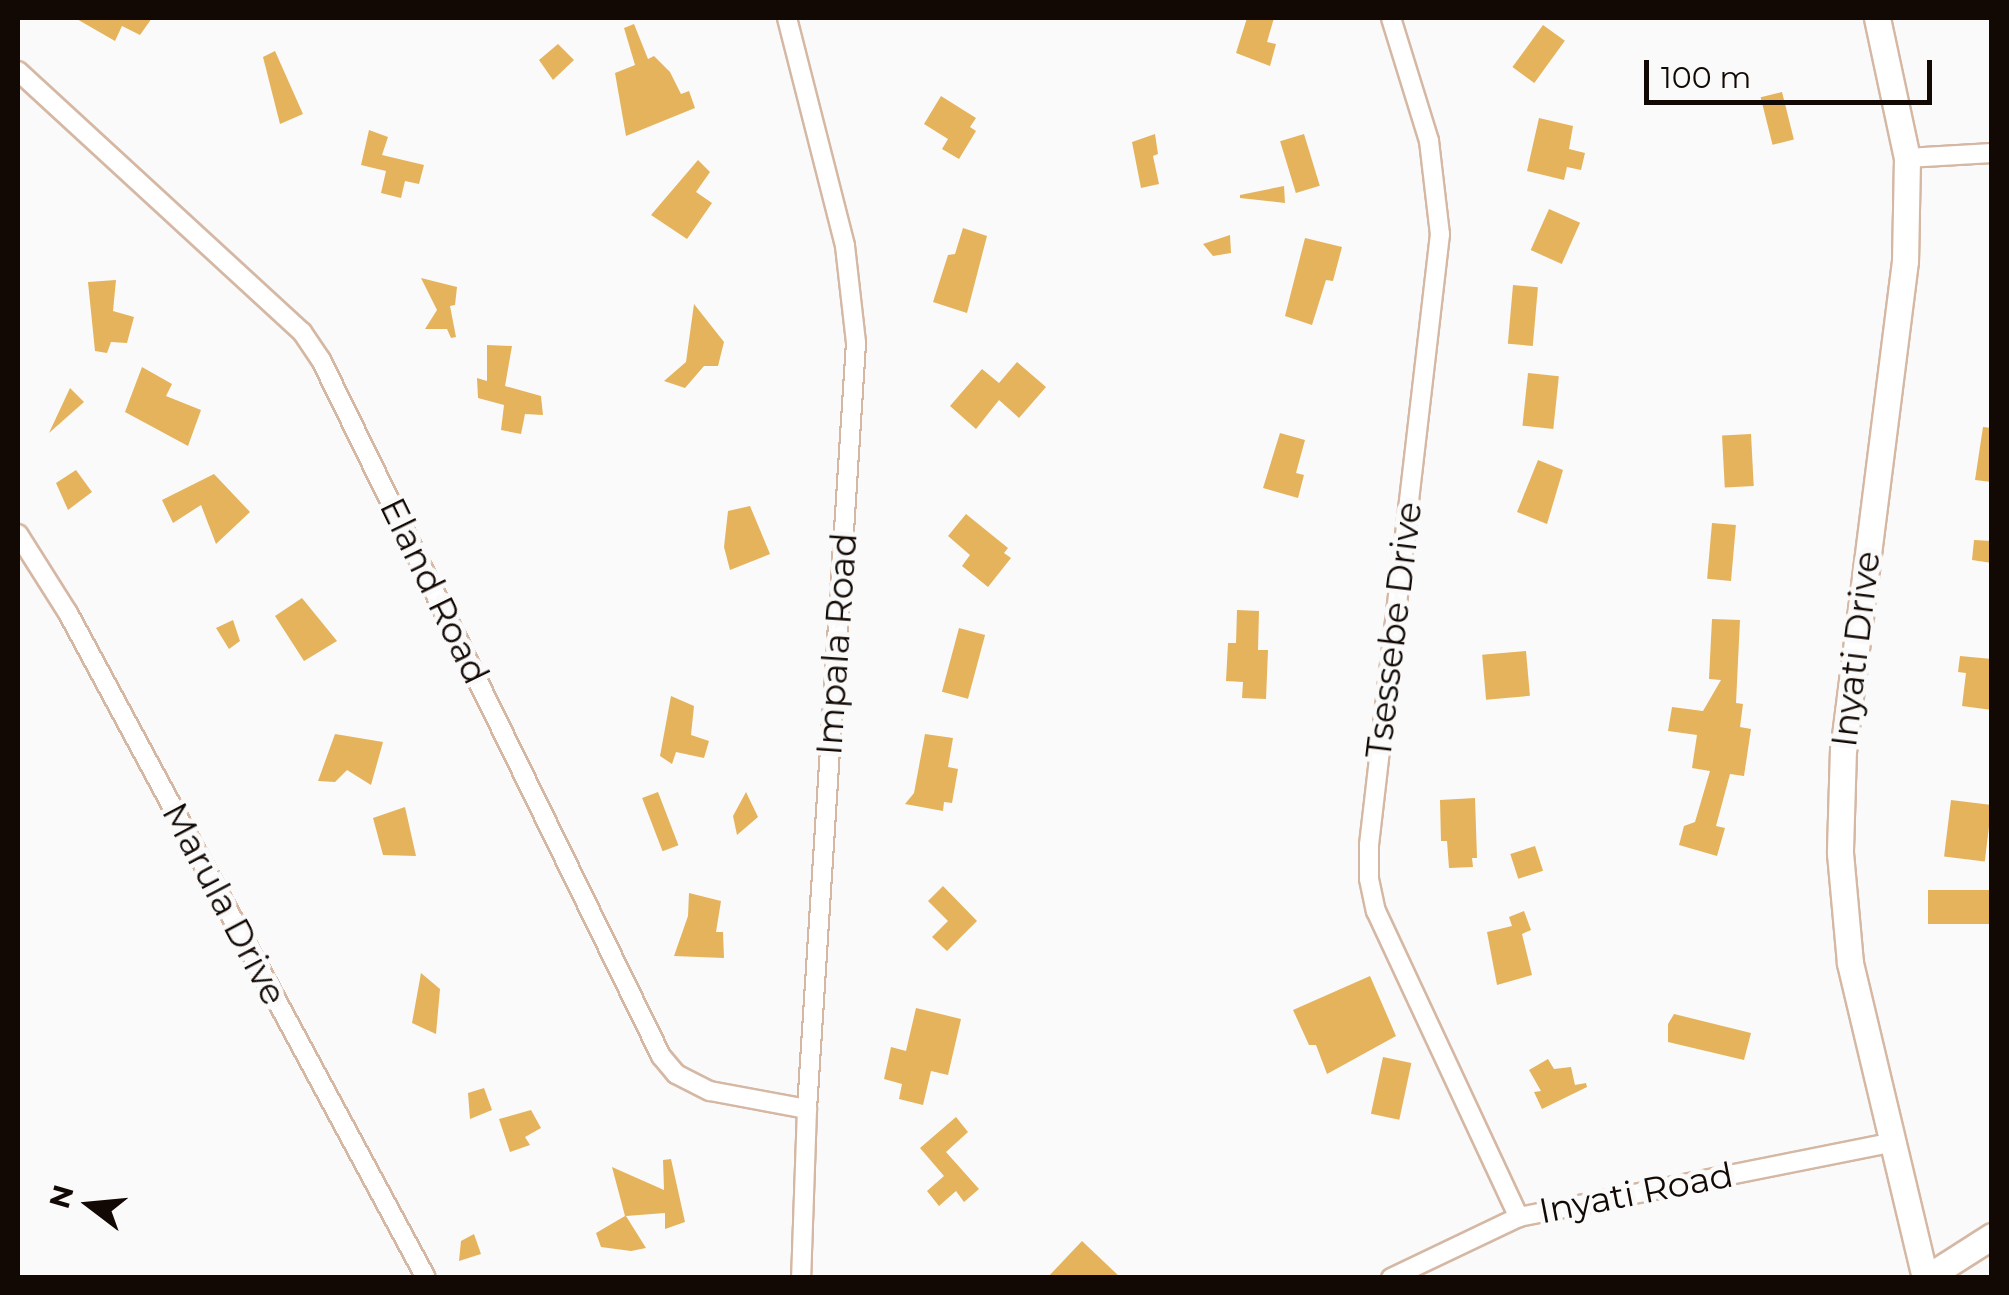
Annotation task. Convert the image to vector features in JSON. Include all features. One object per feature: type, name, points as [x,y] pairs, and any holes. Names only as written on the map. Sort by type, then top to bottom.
[{"type":"street","name":"Impala Road","points":[[787,18],[845,246],[856,344],[807,1108],[801,1278]]},
{"type":"street","name":"Tsessebe Drive","points":[[1391,18],[1428,142],[1440,234],[1368,845],[1369,879],[1376,911],[1518,1217]]},
{"type":"street","name":"Inyati Drive","points":[[1877,18],[1907,158],[1905,261],[1842,749],[1840,836],[1850,963],[1926,1278]]},
{"type":"street","name":"Eland Road","points":[[18,71],[302,332],[321,360],[661,1056],[676,1074],[710,1092],[807,1108]]},
{"type":"street","points":[[1907,158],[1992,152]]},
{"type":"street","name":"Marula Drive","points":[[18,534],[68,613],[426,1278]]},
{"type":"street","name":"Inyati Road","points":[[1391,1278],[1518,1217],[1892,1142]]},
{"type":"street","points":[[1926,1278],[1992,1236]]},
{"type":"building","points":[[75,18],[152,18],[140,35],[122,26],[115,41]]},
{"type":"building","points":[[1247,18],[1274,18],[1267,42],[1276,44],[1270,66],[1236,53]]},
{"type":"building","points":[[634,24],[648,59],[654,56],[670,72],[681,94],[689,91],[695,108],[626,136],[615,73],[635,65],[624,28]]},
{"type":"building","points":[[1543,25],[1565,41],[1534,83],[1512,67]]},
{"type":"building","points":[[558,44],[574,60],[553,80],[539,60]]},
{"type":"building","points":[[275,51],[303,114],[280,124],[263,57]]},
{"type":"building","points":[[1782,92],[1794,140],[1773,145],[1761,97]]},
{"type":"building","points":[[941,96],[976,118],[970,127],[976,131],[959,159],[942,149],[948,139],[924,124]]},
{"type":"building","points":[[1539,118],[1573,126],[1569,149],[1585,153],[1581,170],[1567,167],[1564,180],[1527,171]]},
{"type":"building","points":[[369,130],[388,137],[382,155],[424,165],[419,184],[405,181],[401,198],[381,193],[386,171],[361,165]]},
{"type":"building","points":[[1155,134],[1158,154],[1153,156],[1159,184],[1141,188],[1132,142]]},
{"type":"building","points":[[1304,134],[1320,186],[1296,193],[1280,141]]},
{"type":"building","points":[[698,160],[710,172],[696,192],[712,203],[687,239],[651,215]]},
{"type":"building","points":[[1284,186],[1285,203],[1240,198],[1240,195]]},
{"type":"building","points":[[1549,209],[1580,223],[1562,264],[1531,250]]},
{"type":"building","points":[[963,228],[987,236],[967,313],[933,302],[948,255],[955,254]]},
{"type":"building","points":[[1230,235],[1231,253],[1213,256],[1203,244]]},
{"type":"building","points":[[1305,238],[1342,247],[1333,281],[1326,280],[1312,325],[1285,316]]},
{"type":"building","points":[[421,278],[457,287],[455,305],[450,306],[456,337],[451,338],[447,329],[425,329],[437,310]]},
{"type":"building","points":[[116,280],[113,311],[134,317],[127,343],[111,342],[107,353],[95,351],[88,282]]},
{"type":"building","points":[[1513,285],[1538,287],[1533,346],[1508,344]]},
{"type":"building","points":[[694,304],[724,342],[718,366],[704,366],[685,388],[664,381],[686,362]]},
{"type":"building","points":[[487,345],[512,346],[505,386],[541,396],[543,415],[525,414],[521,434],[501,430],[504,405],[478,398],[477,378],[487,381]]},
{"type":"building","points":[[1017,362],[1046,387],[1019,418],[999,400],[976,429],[950,406],[982,369],[999,383]]},
{"type":"building","points":[[142,367],[172,384],[166,396],[201,410],[188,446],[125,412]]},
{"type":"building","points":[[1528,373],[1559,376],[1553,429],[1522,426]]},
{"type":"building","points":[[70,388],[84,402],[49,433]]},
{"type":"building","points":[[1983,427],[1992,428],[1992,482],[1975,480]]},
{"type":"building","points":[[1280,433],[1305,440],[1296,473],[1304,475],[1298,498],[1263,488]]},
{"type":"building","points":[[1751,434],[1754,486],[1725,487],[1722,436]]},
{"type":"building","points":[[1538,460],[1563,470],[1547,524],[1517,512]]},
{"type":"building","points":[[76,470],[92,492],[68,510],[56,483]]},
{"type":"building","points":[[214,474],[250,512],[216,544],[201,505],[173,523],[162,500]]},
{"type":"building","points":[[750,506],[770,554],[730,570],[724,547],[728,511]]},
{"type":"building","points":[[966,514],[1008,548],[1004,553],[1011,558],[988,587],[962,566],[970,555],[948,536]]},
{"type":"building","points":[[1712,523],[1736,525],[1731,581],[1707,579]]},
{"type":"building","points":[[1974,540],[1992,541],[1992,563],[1972,560]]},
{"type":"building","points":[[302,598],[337,641],[304,661],[275,616]]},
{"type":"building","points":[[1237,610],[1259,611],[1258,650],[1268,650],[1266,699],[1242,698],[1243,682],[1226,681],[1228,643],[1236,643]]},
{"type":"building","points":[[1712,619],[1740,620],[1736,703],[1743,704],[1740,727],[1751,729],[1744,776],[1730,774],[1716,826],[1725,828],[1717,856],[1679,845],[1684,826],[1695,822],[1710,771],[1692,768],[1697,735],[1668,731],[1672,707],[1703,711],[1721,680],[1709,679]]},
{"type":"building","points":[[233,620],[240,641],[229,649],[216,628]]},
{"type":"building","points":[[959,628],[985,635],[968,699],[942,692]]},
{"type":"building","points":[[1526,651],[1530,696],[1486,700],[1482,655]]},
{"type":"building","points":[[1960,656],[1992,659],[1992,710],[1962,706],[1966,673],[1958,672]]},
{"type":"building","points":[[671,696],[694,706],[691,735],[709,741],[704,758],[676,752],[672,764],[660,756]]},
{"type":"building","points":[[335,734],[383,742],[371,785],[347,770],[335,782],[318,781]]},
{"type":"building","points":[[925,734],[953,738],[948,767],[958,769],[952,803],[944,802],[943,811],[905,804],[914,793]]},
{"type":"building","points":[[658,792],[678,845],[663,851],[642,798]]},
{"type":"building","points":[[746,792],[758,817],[737,835],[733,816]]},
{"type":"building","points":[[1475,798],[1477,858],[1472,858],[1473,867],[1449,868],[1447,841],[1441,841],[1440,800]]},
{"type":"building","points":[[1951,800],[1992,805],[1985,862],[1944,857]]},
{"type":"building","points":[[405,807],[416,856],[383,855],[373,818]]},
{"type":"building","points":[[1535,846],[1543,871],[1518,879],[1510,854]]},
{"type":"building","points":[[943,886],[977,921],[947,951],[932,937],[948,921],[928,901]]},
{"type":"building","points":[[1928,890],[1992,890],[1992,924],[1928,924]]},
{"type":"building","points":[[689,893],[721,901],[716,932],[723,932],[724,958],[674,956],[688,916]]},
{"type":"building","points":[[1524,911],[1531,930],[1522,934],[1532,975],[1497,985],[1487,932],[1512,926],[1509,917]]},
{"type":"building","points":[[421,973],[440,989],[436,1034],[412,1023]]},
{"type":"building","points":[[1370,976],[1396,1036],[1327,1074],[1316,1045],[1309,1045],[1293,1010]]},
{"type":"building","points":[[916,1008],[961,1019],[948,1075],[931,1071],[923,1105],[899,1099],[902,1084],[884,1079],[891,1047],[906,1051]]},
{"type":"building","points":[[1674,1014],[1751,1033],[1744,1060],[1668,1042],[1668,1024]]},
{"type":"building","points":[[1383,1057],[1411,1063],[1399,1120],[1371,1114]]},
{"type":"building","points":[[1548,1059],[1554,1069],[1571,1067],[1575,1085],[1586,1083],[1587,1087],[1542,1109],[1534,1092],[1541,1091],[1529,1070]]},
{"type":"building","points":[[484,1088],[492,1110],[470,1119],[468,1093]]},
{"type":"building","points":[[531,1110],[541,1128],[525,1137],[530,1145],[510,1152],[499,1119]]},
{"type":"building","points":[[956,1117],[968,1132],[946,1152],[979,1189],[964,1202],[956,1191],[939,1206],[927,1191],[944,1176],[920,1148]]},
{"type":"building","points":[[671,1159],[685,1222],[665,1229],[665,1213],[626,1216],[646,1248],[631,1251],[601,1247],[596,1233],[625,1216],[612,1167],[664,1190],[663,1160]]},
{"type":"building","points":[[474,1234],[481,1254],[459,1261],[461,1241]]},
{"type":"building","points":[[1082,1241],[1121,1278],[1047,1278]]}]
